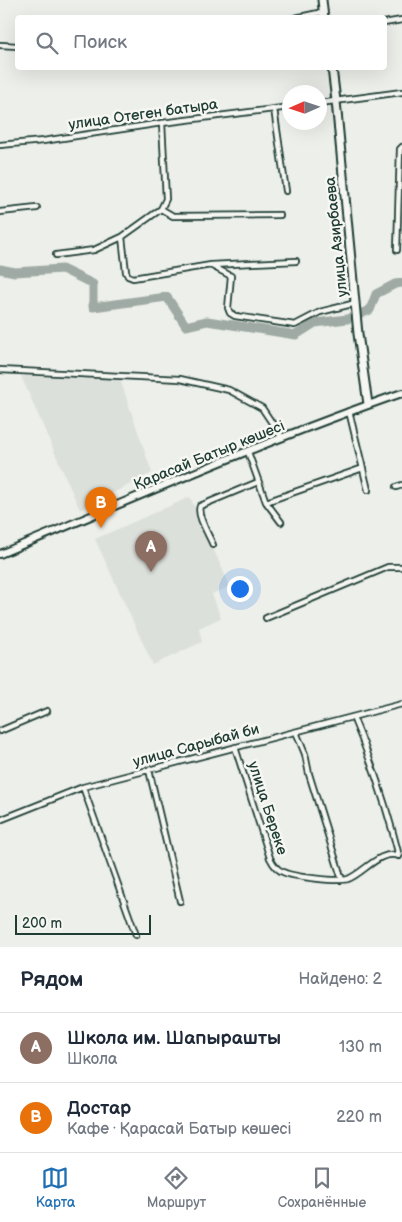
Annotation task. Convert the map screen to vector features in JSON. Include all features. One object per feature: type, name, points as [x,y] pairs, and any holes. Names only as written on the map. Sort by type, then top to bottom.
[{"type":"main road","points":[[322,0],[324,15]]},
{"type":"main road","name":"улица Азирбаева","points":[[332,70],[358,334],[368,404]]},
{"type":"main road","name":"Қарасай Батыр көшесі","points":[[0,554],[349,411],[402,393]]},
{"type":"street","points":[[387,22],[402,20]]},
{"type":"street","points":[[0,45],[15,46]]},
{"type":"street","points":[[327,102],[402,92]]},
{"type":"street","name":"улица Отеген батыра","points":[[0,145],[43,141],[162,123],[282,108]]},
{"type":"street","points":[[274,109],[286,191]]},
{"type":"street","points":[[56,255],[94,250],[122,237],[161,210],[166,199],[162,123]]},
{"type":"street","points":[[397,250],[400,150],[402,147]]},
{"type":"street","points":[[0,212],[37,208]]},
{"type":"street","points":[[161,210],[173,216],[280,215]]},
{"type":"street","points":[[122,237],[126,272],[128,276],[133,278],[211,265],[296,261]]},
{"type":"street","points":[[211,265],[231,276],[228,308],[234,316],[295,325],[325,310],[356,305]]},
{"type":"street","points":[[0,370],[180,379],[229,390],[262,408],[282,438]]},
{"type":"street","points":[[349,411],[368,490]]},
{"type":"street","points":[[248,452],[266,502],[281,522]]},
{"type":"street","points":[[266,502],[363,468]]},
{"type":"street","points":[[213,545],[199,514],[198,509],[200,506],[258,482]]},
{"type":"street","points":[[396,488],[402,485]]},
{"type":"street","points":[[266,618],[388,567],[402,567]]},
{"type":"street","name":"улица Сарыбай би","points":[[0,820],[83,787],[402,704]]},
{"type":"street","points":[[0,731],[47,711]]},
{"type":"street","points":[[296,732],[305,754],[309,774],[342,880],[349,879],[388,854],[400,857],[390,817],[371,758],[353,717]]},
{"type":"street","name":"улица Береке","points":[[235,747],[272,863],[283,873],[342,880]]},
{"type":"street","points":[[149,770],[180,901]]},
{"type":"street","points":[[83,787],[136,936]]},
{"type":"shaded area","points":[[21,376],[120,379],[152,473],[80,510]]},
{"type":"shaded area","points":[[190,497],[230,586],[212,594],[221,618],[199,628],[202,642],[153,665],[95,539]]},
{"type":"waterway","points":[[0,269],[15,272],[62,269],[93,284],[93,307],[167,297],[186,326],[207,321],[296,335],[315,323],[347,319],[370,310],[376,294],[395,284],[402,283]]},
{"type":"place","name":"Достар","points":[[101,528]]},
{"type":"place","name":"Школа им. Шапырашты","points":[[151,572]]}]
